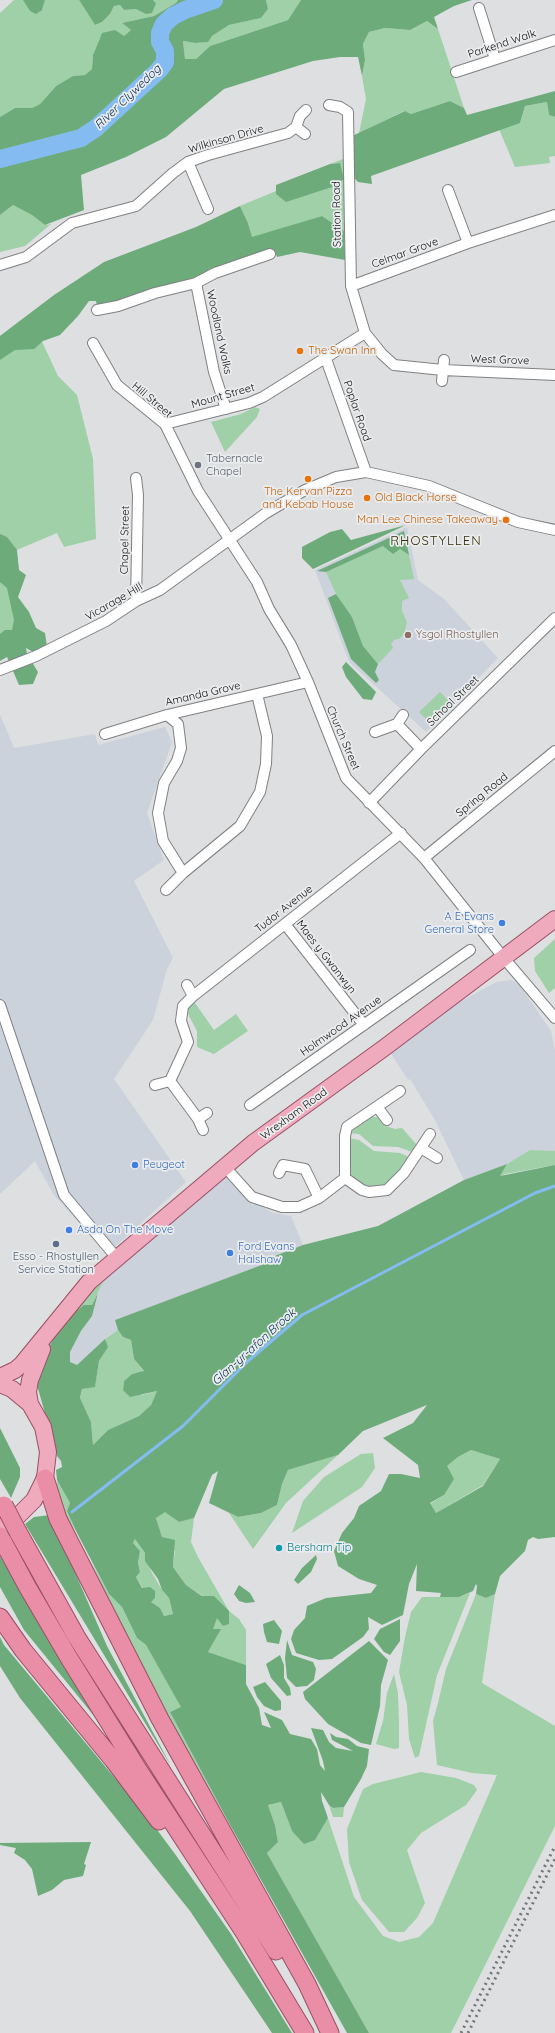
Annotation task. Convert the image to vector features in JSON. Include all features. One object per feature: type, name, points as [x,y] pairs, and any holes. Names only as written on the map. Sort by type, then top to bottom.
[{"type":"highway","points":[[45,1478],[58,1519],[160,1719],[306,1984],[330,2033]]},
{"type":"highway","points":[[2,1502],[76,1636],[212,1849],[326,2033]]},
{"type":"highway","points":[[1,1534],[69,1658],[139,1771],[244,1932],[304,2033]]},
{"type":"highway","points":[[0,1617],[23,1650],[114,1760],[244,1932]]},
{"type":"main road","name":"Wrexham Road","points":[[0,1377],[15,1370],[22,1364],[89,1282],[116,1257],[253,1143],[384,1048],[502,957],[555,919]]},
{"type":"main road","name":"Wrexham Road","points":[[30,1404],[28,1392],[33,1368],[51,1329]]},
{"type":"main road","points":[[0,1384],[12,1389],[30,1404],[43,1427],[48,1452],[45,1478],[34,1500],[1,1534]]},
{"type":"street","points":[[479,8],[495,59]]},
{"type":"street","name":"Parkend Walk","points":[[456,72],[555,40]]},
{"type":"street","name":"Station Road","points":[[329,105],[340,107],[348,112],[351,286],[365,333]]},
{"type":"street","points":[[305,134],[296,127],[300,116],[306,110]]},
{"type":"street","name":"Wilkinson Drive","points":[[0,265],[26,257],[72,223],[136,206],[173,173],[188,162],[208,154],[280,136],[296,127]]},
{"type":"street","points":[[188,162],[208,209]]},
{"type":"street","points":[[448,190],[468,243]]},
{"type":"street","name":"Celmar Grove","points":[[351,286],[468,243],[555,215]]},
{"type":"street","name":"Woodland Walks","points":[[97,310],[118,306],[155,293],[196,283],[215,273],[270,254]]},
{"type":"street","name":"Woodland Walks","points":[[196,283],[214,372],[226,409]]},
{"type":"street","name":"Mount Street","points":[[165,424],[249,403],[263,397],[365,333]]},
{"type":"street","name":"West Grove","points":[[365,333],[382,354],[394,365],[443,365],[555,375]]},
{"type":"street","name":"Hill Street","points":[[92,343],[117,385],[165,424],[198,491],[230,539]]},
{"type":"street","name":"Poplar Road","points":[[326,358],[366,472]]},
{"type":"street","points":[[442,381],[443,365]]},
{"type":"street","points":[[366,472],[429,486],[518,522],[555,530]]},
{"type":"street","name":"Vicarage Hill","points":[[0,670],[36,656],[106,621],[136,601],[160,590],[266,512],[305,490],[336,477],[366,472]]},
{"type":"street","name":"Chapel Street","points":[[136,478],[138,495],[136,601]]},
{"type":"street","name":"Church Street","points":[[230,539],[257,582],[269,609],[291,645],[308,682],[346,778],[424,858],[502,957],[555,1018]]},
{"type":"street","name":"School Street","points":[[369,803],[421,749],[555,618]]},
{"type":"street","name":"Amanda Grove","points":[[105,734],[167,715],[308,682]]},
{"type":"street","points":[[166,890],[183,873],[240,826],[260,792],[266,764],[267,736],[258,694]]},
{"type":"street","points":[[167,715],[178,724],[181,748],[177,761],[164,783],[158,813],[163,841],[183,873]]},
{"type":"street","points":[[375,732],[400,719],[421,749]]},
{"type":"street","name":"Spring Road","points":[[424,858],[555,751]]},
{"type":"street","name":"Tudor Avenue","points":[[170,1081],[188,1042],[181,1021],[183,1006],[193,996],[401,833]]},
{"type":"street","name":"Maes y Gwanwyn","points":[[285,924],[364,1025]]},
{"type":"street","name":"Holmwood Avenue","points":[[250,1105],[364,1025],[449,971],[470,950]]},
{"type":"street","points":[[187,984],[193,996]]},
{"type":"street","points":[[0,1005],[64,1195],[116,1257]]},
{"type":"street","points":[[155,1084],[170,1081],[203,1116],[203,1130]]},
{"type":"street","points":[[345,1178],[345,1136],[348,1128],[400,1091]]},
{"type":"street","points":[[378,1108],[387,1120]]},
{"type":"street","points":[[345,1178],[362,1190],[369,1192],[387,1190],[404,1173],[430,1134]]},
{"type":"street","points":[[421,1148],[437,1158]]},
{"type":"street","points":[[279,1173],[283,1166],[304,1169],[319,1198]]},
{"type":"street","points":[[225,1167],[252,1197],[282,1207],[299,1207],[319,1198],[345,1178]]},
{"type":"shaded area","name":"Ysgol Rhostyllen","points":[[407,527],[418,580],[444,599],[498,658],[426,732],[349,662],[315,570]]},
{"type":"shaded area","points":[[0,714],[14,748],[95,734],[98,745],[165,727],[172,742],[147,813],[164,860],[134,881],[173,958],[167,969],[153,1020],[114,1079],[186,1182],[107,1254],[54,1195],[35,1161],[0,1194]]},
{"type":"shaded area","points":[[512,980],[520,986],[551,1031],[555,1050],[555,1151],[530,1150],[507,1164],[464,1180],[435,1120],[410,1079],[408,1080],[390,1052],[442,1012],[496,982]]},
{"type":"shaded area","points":[[224,1176],[253,1205],[258,1204],[273,1213],[291,1216],[303,1245],[267,1259],[268,1263],[115,1320],[118,1330],[107,1337],[77,1365],[70,1362],[70,1352],[81,1331],[92,1316],[103,1281],[120,1262]]},
{"type":"green space","points":[[14,0],[24,0],[30,11],[42,10],[45,0],[79,0],[95,25],[102,22],[110,14],[114,6],[120,5],[124,10],[136,9],[156,3],[153,0],[178,0],[176,3],[154,16],[122,23],[131,30],[124,36],[102,33],[93,55],[92,69],[85,75],[73,76],[56,86],[40,104],[32,108],[15,108],[0,117],[0,13]]},
{"type":"green space","points":[[23,0],[45,0],[42,10],[36,14],[30,11]]},
{"type":"green space","points":[[79,0],[153,0],[156,3],[152,13],[146,14],[136,9],[124,10],[120,5],[114,6],[110,14],[102,22],[95,25]]},
{"type":"green space","points":[[178,0],[266,0],[268,9],[261,18],[229,25],[212,36],[208,42],[195,43],[183,41],[185,59],[196,59],[210,46],[288,20],[301,0],[472,0],[454,6],[434,17],[438,29],[427,21],[410,30],[385,28],[369,32],[363,44],[365,60],[362,76],[358,57],[340,57],[313,61],[224,89],[166,137],[126,157],[81,175],[84,210],[45,225],[32,215],[13,205],[0,215],[0,117],[15,108],[32,108],[40,104],[56,86],[73,76],[85,75],[92,69],[93,55],[102,33],[115,30],[124,36],[131,30],[122,23],[154,16],[176,3]]},
{"type":"green space","points":[[266,0],[301,0],[288,20],[210,46],[196,59],[185,59],[183,41],[195,43],[207,42],[212,36],[229,25],[261,18],[268,9]]},
{"type":"green space","points":[[427,21],[438,29],[464,108],[450,101],[411,114],[404,111],[359,133],[366,99],[362,76],[365,60],[363,44],[369,32],[385,28],[410,30]]},
{"type":"green space","points":[[555,91],[555,117],[549,115],[547,102],[525,106],[520,123],[371,176],[372,184],[358,182],[350,173],[350,137],[405,111],[411,114],[450,101],[464,108],[467,115]]},
{"type":"green space","points":[[547,102],[549,115],[555,117],[555,156],[549,157],[550,163],[515,167],[499,129],[520,123],[525,106]]},
{"type":"green space","points":[[345,158],[346,230],[344,231],[322,216],[252,238],[248,223],[240,206],[276,191],[276,194],[340,163],[330,164]]},
{"type":"green space","points":[[340,163],[344,179],[332,187],[286,202],[276,194],[276,185],[330,164]]},
{"type":"green space","points":[[13,205],[32,215],[45,225],[51,224],[25,246],[0,252],[0,215]]},
{"type":"green space","points":[[240,206],[248,223],[252,237],[322,216],[344,231],[345,260],[300,252],[277,257],[275,251],[116,303],[97,306],[96,301],[89,301],[78,316],[60,335],[43,341],[34,349],[15,350],[0,360],[0,336],[54,295],[104,262],[196,227]]},
{"type":"green space","points":[[29,314],[58,376],[77,395],[93,459],[96,539],[64,547],[57,533],[12,552],[17,597],[30,636],[0,651],[0,336]]},
{"type":"green space","points":[[255,407],[260,409],[257,417],[225,452],[211,422],[241,414]]},
{"type":"green space","points":[[406,525],[313,569],[302,558],[302,547],[330,532],[342,529],[351,540]]},
{"type":"green space","points":[[404,531],[409,555],[400,549],[393,554],[383,546],[326,572],[317,571]]},
{"type":"green space","points":[[0,534],[7,537],[17,550],[19,570],[26,575],[18,597],[29,612],[36,628],[45,633],[47,647],[33,652],[26,648],[27,654],[38,672],[33,684],[19,685],[7,657],[0,661],[0,634],[5,630],[12,630],[14,620],[7,588],[0,582]]},
{"type":"green space","points":[[383,546],[386,548],[400,549],[409,555],[414,579],[400,580],[409,598],[402,601],[402,611],[407,622],[404,634],[399,639],[394,640],[391,644],[393,648],[378,664],[363,646],[352,617],[336,594],[326,572]]},
{"type":"green space","points":[[336,594],[352,617],[363,646],[378,664],[375,672],[379,680],[376,683],[351,659],[328,598]]},
{"type":"green space","points":[[346,662],[376,692],[372,700],[363,699],[346,677],[342,667]]},
{"type":"green space","points":[[440,692],[452,704],[431,724],[419,712]]},
{"type":"green space","points":[[555,939],[555,988],[549,993],[535,971],[534,958]]},
{"type":"green space","points":[[195,1003],[214,1030],[236,1014],[248,1031],[214,1054],[197,1047],[197,1031],[189,1016],[187,1008]]},
{"type":"green space","points":[[368,1117],[377,1117],[386,1126],[395,1129],[402,1128],[417,1145],[412,1152],[398,1147],[373,1146],[359,1134],[350,1133]]},
{"type":"green space","points":[[348,1138],[359,1140],[374,1151],[400,1153],[409,1157],[392,1181],[379,1187],[366,1187],[352,1180],[350,1174]]},
{"type":"green space","points":[[530,1150],[555,1151],[555,1165],[505,1174],[499,1177],[507,1164]]},
{"type":"green space","points":[[507,1164],[500,1176],[555,1165],[555,1537],[538,1539],[533,1537],[528,1540],[525,1551],[500,1576],[495,1594],[486,1598],[476,1594],[476,1584],[473,1591],[459,1597],[440,1597],[441,1593],[416,1591],[417,1564],[409,1584],[403,1615],[382,1625],[368,1617],[369,1629],[363,1637],[332,1659],[319,1660],[296,1653],[291,1639],[294,1630],[305,1618],[307,1606],[326,1598],[371,1593],[377,1585],[359,1579],[338,1566],[334,1551],[342,1533],[354,1518],[359,1506],[381,1491],[389,1474],[401,1474],[420,1478],[418,1465],[383,1438],[413,1423],[427,1405],[363,1431],[338,1455],[288,1470],[282,1484],[277,1505],[261,1513],[238,1517],[209,1503],[218,1471],[212,1475],[194,1518],[179,1522],[165,1512],[156,1518],[162,1537],[175,1540],[173,1567],[186,1585],[202,1596],[214,1596],[229,1611],[229,1624],[223,1626],[217,1618],[213,1629],[221,1629],[208,1652],[246,1665],[246,1684],[259,1708],[262,1725],[271,1728],[264,1712],[282,1720],[290,1734],[311,1739],[317,1749],[320,1765],[325,1771],[311,1728],[323,1730],[329,1742],[336,1748],[353,1751],[332,1740],[330,1733],[336,1737],[348,1739],[357,1746],[369,1749],[367,1766],[344,1807],[333,1808],[329,1805],[321,1792],[322,1801],[328,1818],[315,1840],[304,1844],[292,1831],[281,1802],[268,1805],[275,1825],[278,1842],[267,1853],[369,2033],[347,2033],[229,1823],[170,1712],[181,1707],[146,1645],[137,1638],[122,1607],[109,1594],[77,1533],[67,1511],[70,1503],[57,1480],[56,1470],[62,1467],[61,1461],[57,1456],[37,1385],[45,1354],[63,1322],[84,1305],[92,1305],[98,1293],[92,1316],[81,1331],[70,1352],[70,1362],[77,1365],[105,1339],[108,1347],[99,1361],[95,1387],[82,1389],[80,1398],[91,1422],[93,1445],[108,1430],[139,1416],[151,1405],[157,1391],[130,1397],[123,1390],[124,1381],[132,1374],[144,1371],[134,1359],[131,1340],[123,1337],[118,1330],[115,1320],[267,1263],[267,1259],[303,1245],[378,1226],[464,1180]],"holes":[[[471,1450],[500,1459],[483,1486],[436,1513],[430,1503],[444,1495],[454,1479],[447,1466],[458,1457]],[[135,1539],[145,1553],[145,1561],[158,1579],[162,1590],[169,1598],[173,1614],[164,1616],[160,1608],[151,1602],[155,1598],[155,1591],[150,1587],[142,1588],[136,1577],[140,1572],[138,1563],[140,1551],[133,1543]]]},
{"type":"green space","points":[[120,1262],[103,1282],[92,1305],[63,1322],[80,1301]]},
{"type":"green space","points":[[118,1330],[123,1337],[131,1340],[134,1359],[144,1372],[132,1374],[124,1381],[123,1390],[142,1395],[157,1391],[151,1405],[139,1416],[108,1430],[93,1445],[91,1422],[80,1399],[82,1389],[95,1386],[99,1361],[107,1347],[105,1339]]},
{"type":"green space","points":[[0,1428],[20,1468],[20,1477],[11,1498],[0,1479]]},
{"type":"green space","points":[[471,1450],[500,1459],[483,1485],[436,1513],[430,1504],[444,1495],[447,1466],[458,1457]]},
{"type":"green space","points":[[373,1453],[375,1468],[362,1487],[292,1533],[303,1501],[324,1477],[361,1454]]},
{"type":"green space","points":[[338,1455],[286,1503],[253,1549],[229,1513],[238,1517],[261,1513],[277,1505],[282,1484],[288,1470]]},
{"type":"green space","points":[[57,1480],[70,1503],[67,1511],[77,1533],[63,1511],[57,1489]]},
{"type":"green space","points":[[165,1511],[179,1522],[194,1518],[191,1542],[229,1611],[239,1619],[246,1630],[246,1665],[208,1652],[220,1630],[213,1629],[203,1596],[186,1585],[173,1567],[175,1551],[162,1537],[156,1518]]},
{"type":"green space","points":[[50,1515],[107,1646],[171,1766],[25,1524],[34,1517]]},
{"type":"green space","points":[[135,1539],[145,1553],[151,1571],[162,1590],[169,1598],[173,1614],[164,1616],[160,1608],[151,1602],[136,1577],[140,1572],[138,1563],[140,1551],[133,1543]]},
{"type":"green space","points":[[316,1555],[317,1559],[311,1572],[298,1584],[294,1580],[302,1568]]},
{"type":"green space","points":[[0,1556],[99,1722],[24,1630],[0,1587]]},
{"type":"green space","points":[[91,1561],[109,1594],[122,1607],[137,1638],[146,1645],[182,1707],[170,1712],[229,1823],[133,1654]]},
{"type":"green space","points":[[239,1585],[250,1593],[255,1602],[246,1603],[239,1601],[234,1594]]},
{"type":"green space","points":[[470,1593],[437,1675],[419,1756],[415,1758],[409,1739],[407,1705],[399,1672],[411,1612],[422,1597],[459,1597]]},
{"type":"green space","points":[[476,1594],[486,1598],[495,1594],[482,1683],[555,1726],[555,1826],[451,2033],[369,2033],[267,1853],[278,1842],[275,1825],[268,1805],[281,1802],[292,1831],[315,1840],[328,1818],[354,1897],[383,1936],[399,1942],[419,1937],[433,1923],[497,1775],[472,1773],[437,1765],[433,1721],[446,1669]]},
{"type":"green space","points":[[400,1619],[400,1641],[390,1655],[384,1652],[374,1639],[380,1629]]},
{"type":"green space","points":[[274,1620],[282,1631],[279,1644],[267,1642],[264,1632],[263,1624]]},
{"type":"green space","points":[[0,1637],[4,1645],[149,1819],[175,1854],[231,1934],[292,2033],[272,2033],[190,1911],[20,1698],[0,1666]]},
{"type":"green space","points":[[287,1640],[292,1655],[313,1662],[316,1669],[314,1680],[307,1686],[296,1687],[287,1678],[285,1658]]},
{"type":"green space","points":[[369,1641],[388,1660],[381,1685],[380,1706],[371,1745],[361,1743],[328,1724],[305,1699],[303,1692]]},
{"type":"green space","points":[[280,1655],[284,1665],[284,1678],[290,1688],[291,1695],[287,1696],[271,1678],[266,1664]]},
{"type":"green space","points":[[394,1674],[398,1693],[399,1748],[394,1749],[376,1744],[383,1721],[387,1693]]},
{"type":"green space","points":[[265,1682],[281,1701],[281,1710],[275,1711],[264,1706],[257,1697],[253,1687]]},
{"type":"green space","points":[[421,1772],[456,1778],[474,1785],[477,1790],[466,1805],[421,1833],[407,1850],[425,1903],[417,1918],[404,1932],[389,1932],[362,1900],[349,1862],[347,1829],[363,1789],[373,1784]]},
{"type":"green space","points":[[329,1805],[333,1808],[344,1807],[343,1817],[333,1817]]},
{"type":"green space","points":[[91,1842],[84,1864],[86,1865],[83,1876],[64,1880],[52,1890],[38,1896],[32,1869],[25,1860],[14,1853],[16,1848],[0,1845],[0,1843]]},
{"type":"waterway","name":"River Clywedog","points":[[0,159],[81,138],[96,128],[159,70],[165,62],[165,51],[160,42],[160,33],[164,24],[173,16],[185,10],[214,0]]},
{"type":"waterway","name":"Glan-yr-afon Brook","points":[[72,1512],[183,1426],[248,1361],[302,1315],[535,1193],[555,1186]]},
{"type":"railway","points":[[461,2033],[555,1846]]},
{"type":"railway","points":[[468,2033],[555,1859]]},
{"type":"place","name":"The Swan Inn","points":[[300,351]]},
{"type":"place","name":"Tabernacle Chapel","points":[[198,465]]},
{"type":"place","name":"The Kervan Pizza and Kebab House","points":[[308,479]]},
{"type":"place","name":"Old Black Horse","points":[[367,498]]},
{"type":"place","name":"Man Lee Chinese Takeaway","points":[[506,520]]},
{"type":"place","name":"Ysgol Rhostyllen","points":[[408,635]]},
{"type":"place","name":"A E Evans General Store","points":[[502,923]]},
{"type":"place","name":"Peugeot","points":[[135,1165]]},
{"type":"place","name":"Asda On The Move","points":[[69,1230]]},
{"type":"place","name":"Esso - Rhostyllen Service Station","points":[[56,1244]]},
{"type":"place","name":"Ford Evans Halshaw","points":[[230,1253]]},
{"type":"place","name":"Bersham Tip","points":[[279,1548]]},
{"type":"district","name":"RHOSTYLLEN","points":[[436,541]]}]
